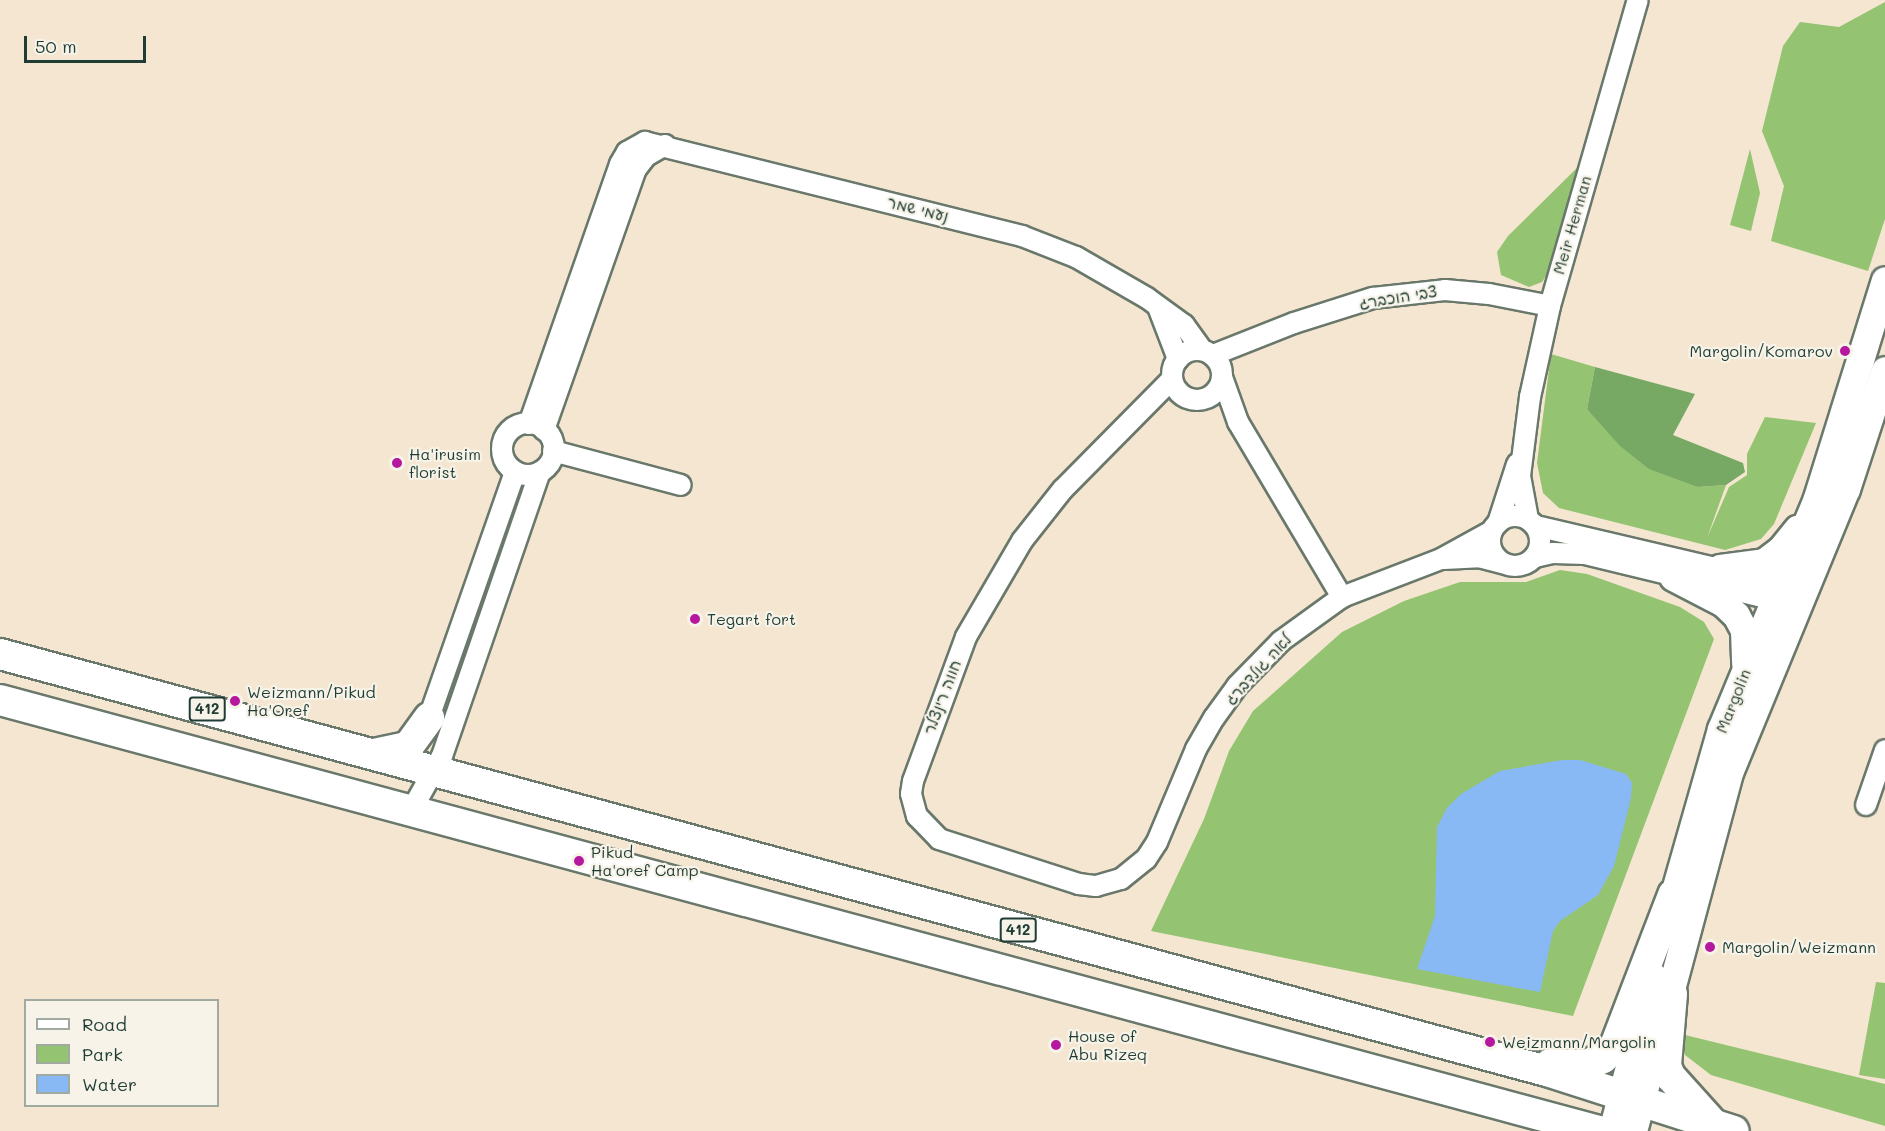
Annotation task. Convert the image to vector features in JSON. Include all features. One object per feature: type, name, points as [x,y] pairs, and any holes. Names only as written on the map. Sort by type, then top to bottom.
[{"type":"main road","name":"Margolin","points":[[1612,1131],[1635,1090],[1672,994],[1730,770],[1885,280]]},
{"type":"main road","name":"Margolin","points":[[1633,1131],[1635,1090],[1673,895],[1707,772],[1745,672],[1846,489],[1885,370]]},
{"type":"main road","points":[[1720,568],[1753,565],[1774,556],[1814,506]]},
{"type":"main road","points":[[1673,577],[1723,603],[1739,619],[1746,642],[1745,672]]},
{"type":"main road","name":"412","points":[[0,654],[1473,1052],[1635,1090],[1725,1128]]},
{"type":"main road","name":"412","points":[[0,700],[1162,1011],[1598,1131]]},
{"type":"main road","points":[[374,754],[408,747],[429,718]]},
{"type":"main road","points":[[1473,1052],[1576,1066],[1603,1058],[1615,1046],[1673,895]]},
{"type":"main road","points":[[1672,994],[1666,1066],[1670,1076],[1725,1128]]},
{"type":"main road","points":[[1162,1011],[1548,1131]]},
{"type":"street","name":"Meir Herman","points":[[1521,453],[1550,306],[1638,0]]},
{"type":"street","name":"נעמי שמר","points":[[537,427],[636,169],[646,156],[665,145],[1022,236],[1076,257],[1184,325],[1215,363],[1238,422]]},
{"type":"street","name":"צבי הוכברג","points":[[1215,363],[1252,342],[1294,323],[1373,298],[1445,290],[1489,294],[1550,306]]},
{"type":"street","points":[[1158,307],[1178,359],[1177,387],[1204,399],[1238,422],[1342,597]]},
{"type":"street","points":[[1178,359],[1186,352],[1215,363],[1217,391],[1204,399]]},
{"type":"street","name":"חווה רינצלר","points":[[1120,879],[1096,886],[1079,884],[951,844],[923,826],[911,794],[946,683],[989,593],[1063,489],[1138,415],[1177,387]]},
{"type":"street","points":[[540,472],[515,472],[504,459],[503,441],[513,428],[537,427],[553,451],[681,485]]},
{"type":"street","points":[[411,811],[424,768],[540,472],[553,451]]},
{"type":"street","points":[[1521,453],[1520,476],[1540,545],[1535,557],[1523,566],[1502,563],[1491,548],[1495,527],[1521,453]]},
{"type":"street","points":[[424,768],[429,718],[515,472]]},
{"type":"street","points":[[1495,527],[1515,516],[1720,568],[1785,596]]},
{"type":"street","name":"לאה גולדברג","points":[[1120,879],[1146,859],[1157,842],[1196,749],[1237,687],[1281,641],[1342,597],[1441,559],[1495,527]]},
{"type":"street","points":[[1535,557],[1585,554],[1673,577],[1785,596]]},
{"type":"street","name":"לאה גולדברג","points":[[1441,559],[1479,557],[1502,563]]},
{"type":"street","points":[[1866,805],[1885,750]]},
{"type":"green space","points":[[1885,2],[1885,219],[1868,271],[1771,241],[1784,186],[1762,131],[1783,46],[1800,22],[1839,27]]},
{"type":"green space","points":[[1750,149],[1760,193],[1751,231],[1730,225]]},
{"type":"green space","points":[[1584,161],[1552,267],[1542,282],[1529,287],[1501,275],[1497,252],[1508,236]]},
{"type":"green space","points":[[1551,354],[1595,367],[1587,409],[1698,487],[1726,485],[1707,538],[1729,487],[1747,475],[1747,454],[1765,417],[1816,423],[1774,524],[1761,539],[1725,550],[1559,508],[1543,493],[1537,463]]},
{"type":"green space","points":[[1595,367],[1695,394],[1673,435],[1743,463],[1745,472],[1726,485],[1698,487],[1649,469],[1620,446],[1587,409]]},
{"type":"green space","points":[[1560,570],[1587,574],[1680,607],[1704,622],[1714,639],[1573,1016],[1151,931],[1204,819],[1229,751],[1253,711],[1342,632],[1404,601],[1460,582],[1526,582]]},
{"type":"green space","points":[[1876,982],[1885,983],[1885,1079],[1859,1075]]},
{"type":"green space","points":[[1681,1034],[1885,1084],[1885,1126],[1711,1075],[1685,1055]]},
{"type":"water","points":[[1562,760],[1580,760],[1626,774],[1632,783],[1631,798],[1614,866],[1598,895],[1560,921],[1553,931],[1540,992],[1417,969],[1435,916],[1437,827],[1447,808],[1461,794],[1500,771]]},
{"type":"place","name":"Margolin/Komarov","points":[[1845,351]]},
{"type":"place","name":"Ha'irusim florist","points":[[397,463]]},
{"type":"place","name":"Tegart fort","points":[[695,619]]},
{"type":"place","name":"Weizmann/Pikud Ha'Oref","points":[[235,701]]},
{"type":"place","name":"Pikud Ha'oref Camp","points":[[579,861]]},
{"type":"place","name":"Margolin/Weizmann","points":[[1710,947]]},
{"type":"place","name":"Weizmann/Margolin","points":[[1490,1042]]},
{"type":"place","name":"House of Abu Rizeq","points":[[1056,1045]]}]
